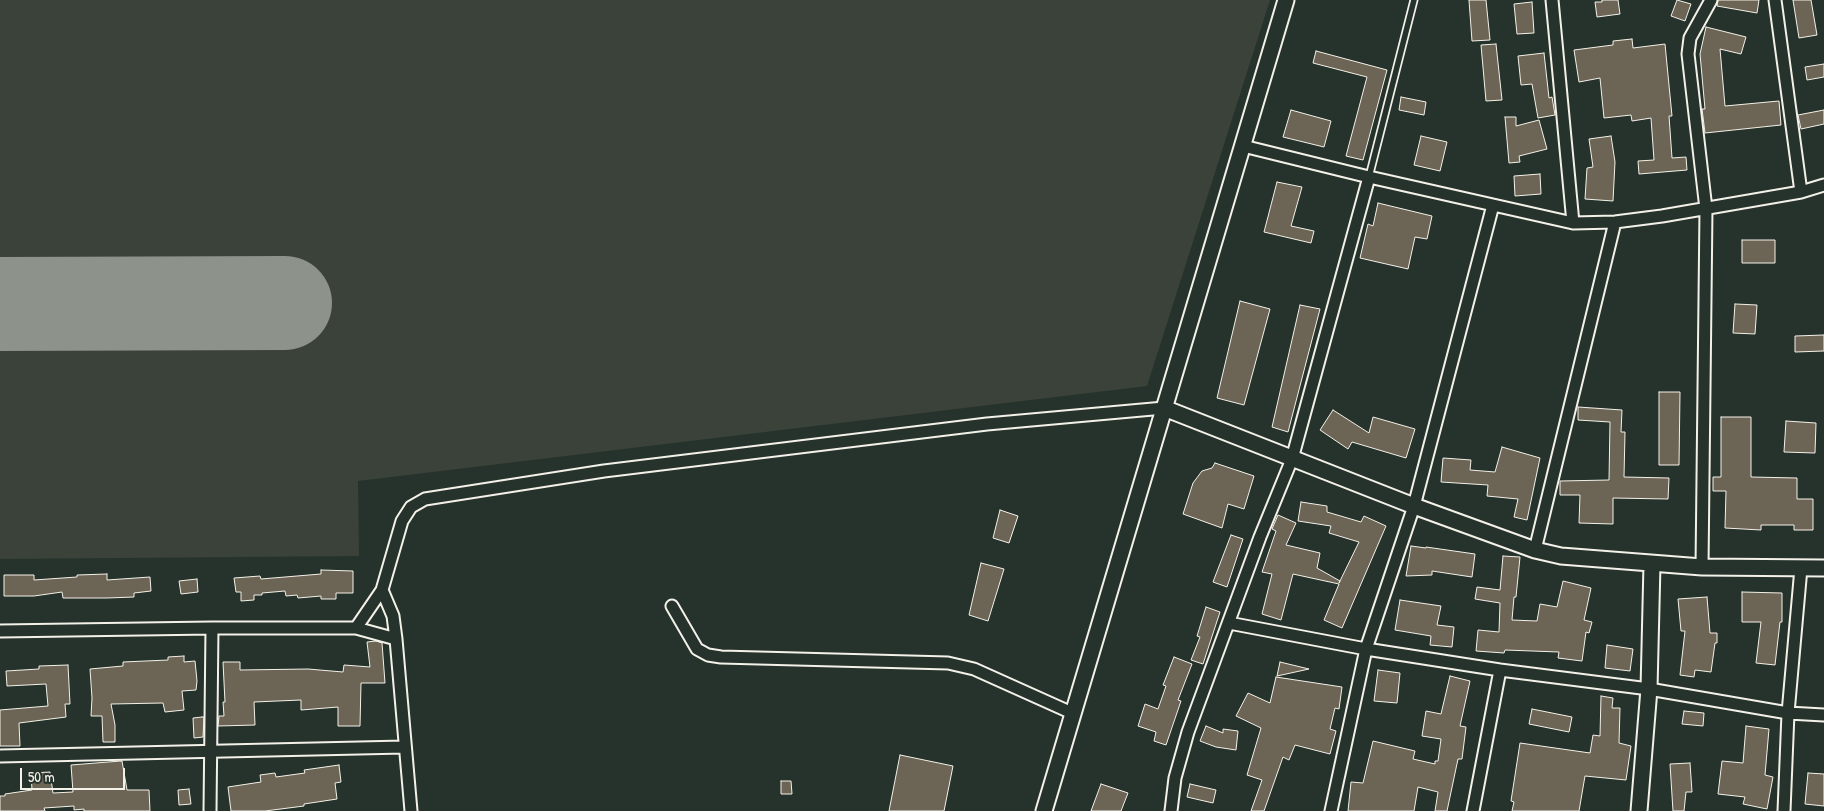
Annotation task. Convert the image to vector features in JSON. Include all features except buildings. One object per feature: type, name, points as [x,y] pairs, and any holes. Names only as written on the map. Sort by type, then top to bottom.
[{"type":"street","points":[[1044,811],[1286,0]]},
{"type":"street","points":[[1552,0],[1573,224]]},
{"type":"street","points":[[1702,567],[1706,209],[1688,54],[1690,38],[1711,0]]},
{"type":"street","points":[[1775,0],[1801,192]]},
{"type":"street","points":[[1243,146],[1369,178],[1573,224],[1615,222],[1706,209],[1801,192],[1824,185]]},
{"type":"street","points":[[1171,811],[1175,778],[1188,732],[1260,537],[1292,458],[1369,178]]},
{"type":"street","points":[[1331,811],[1366,649],[1414,506],[1493,205]]},
{"type":"street","points":[[1535,550],[1615,222]]},
{"type":"street","points":[[356,628],[382,590],[402,521],[411,507],[425,499],[624,469],[987,424],[1164,408],[1414,506],[1535,550],[1561,556],[1652,564],[1702,567],[1824,568]]},
{"type":"street","points":[[1639,811],[1649,689],[1652,564]]},
{"type":"street","points":[[1784,811],[1788,713],[1801,568]]},
{"type":"street","points":[[382,590],[393,616],[411,811]]},
{"type":"street","points":[[672,606],[697,648],[708,655],[721,657],[948,663],[974,670],[1072,713]]},
{"type":"street","points":[[1229,623],[1366,649],[1500,670],[1649,689],[1788,713],[1824,715]]},
{"type":"street","points":[[210,811],[212,628]]},
{"type":"street","points":[[0,631],[356,628],[396,639]]},
{"type":"street","points":[[1473,811],[1500,670]]},
{"type":"street","points":[[0,756],[404,747]]},
{"type":"lane","points":[[1369,178],[1414,0]]},
{"type":"shaded area","points":[[0,0],[1270,0],[1147,386],[358,481],[359,556],[0,559]]},
{"type":"runway","points":[[0,304],[285,303]]}]
